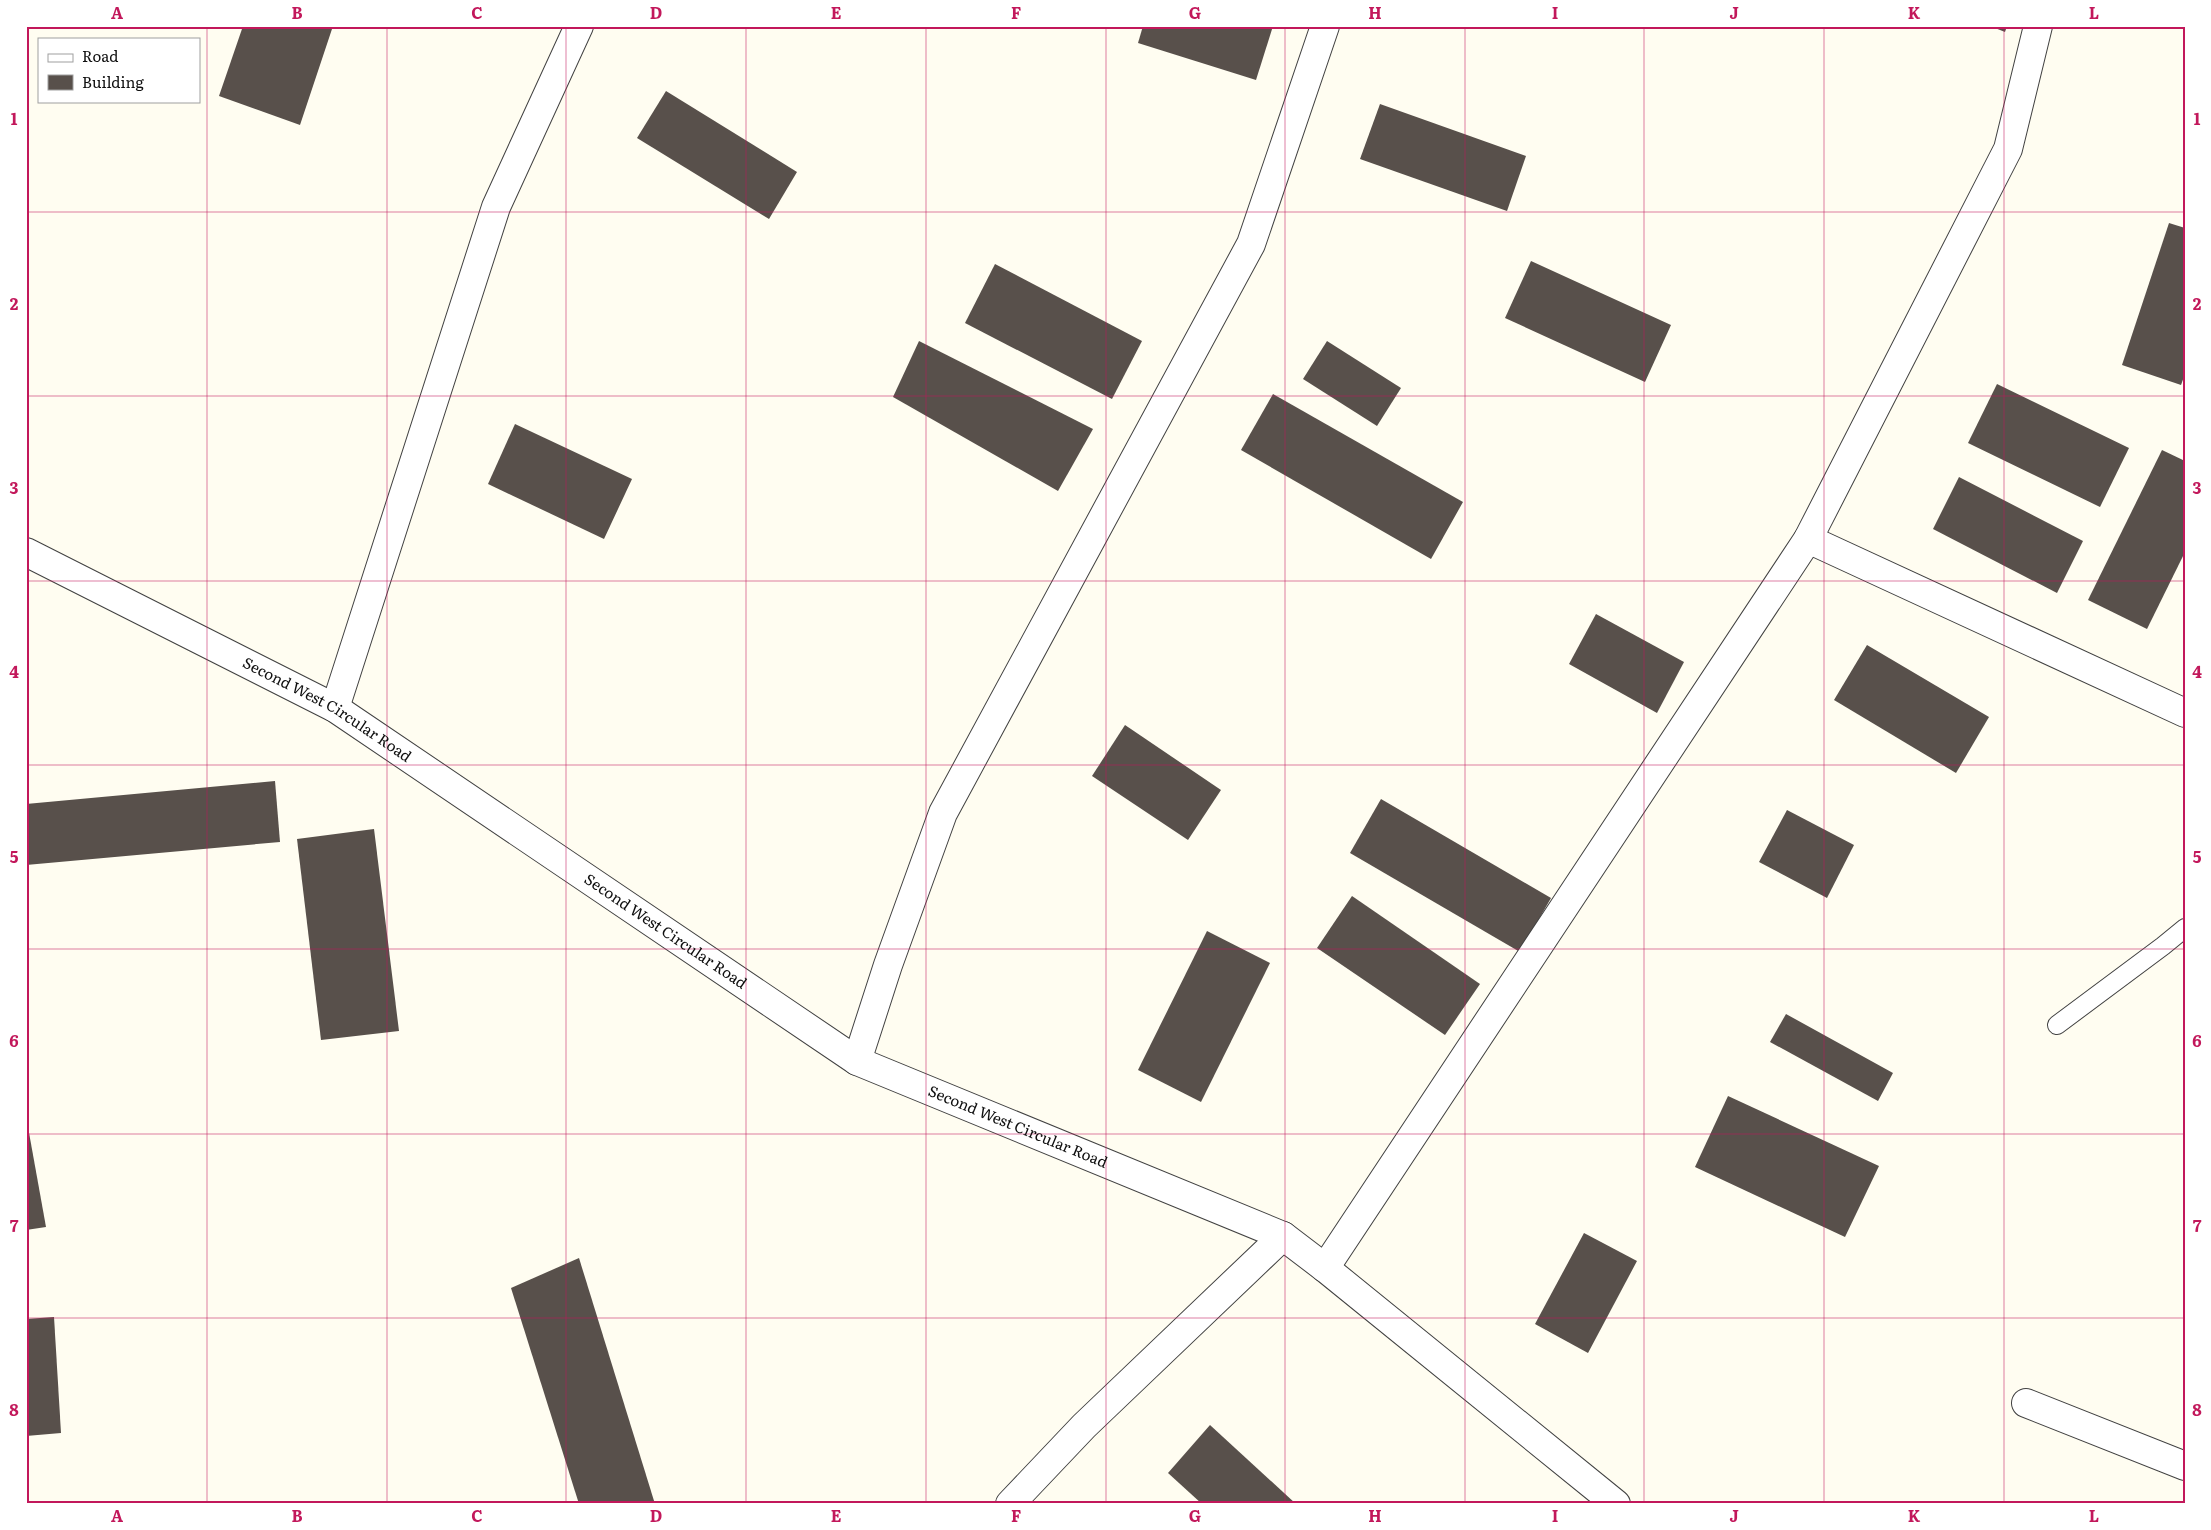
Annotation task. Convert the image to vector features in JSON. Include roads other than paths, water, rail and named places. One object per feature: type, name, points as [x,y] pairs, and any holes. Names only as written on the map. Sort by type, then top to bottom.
[{"type":"street","points":[[335,708],[496,207],[579,26]]},
{"type":"street","points":[[857,1061],[888,965],[942,813],[1251,244],[1325,26]]},
{"type":"street","points":[[1325,1268],[1808,539],[2008,149],[2038,26]]},
{"type":"street","points":[[1808,539],[2185,714]]},
{"type":"street","name":"Second West Circular Road","points":[[26,552],[335,708],[857,1061],[1282,1236],[1325,1268],[1608,1501]]},
{"type":"street","points":[[1010,1504],[1091,1419],[1282,1236]]},
{"type":"street","points":[[2026,1403],[2185,1466]]},
{"type":"lane","points":[[2056,1024],[2185,928]]}]
